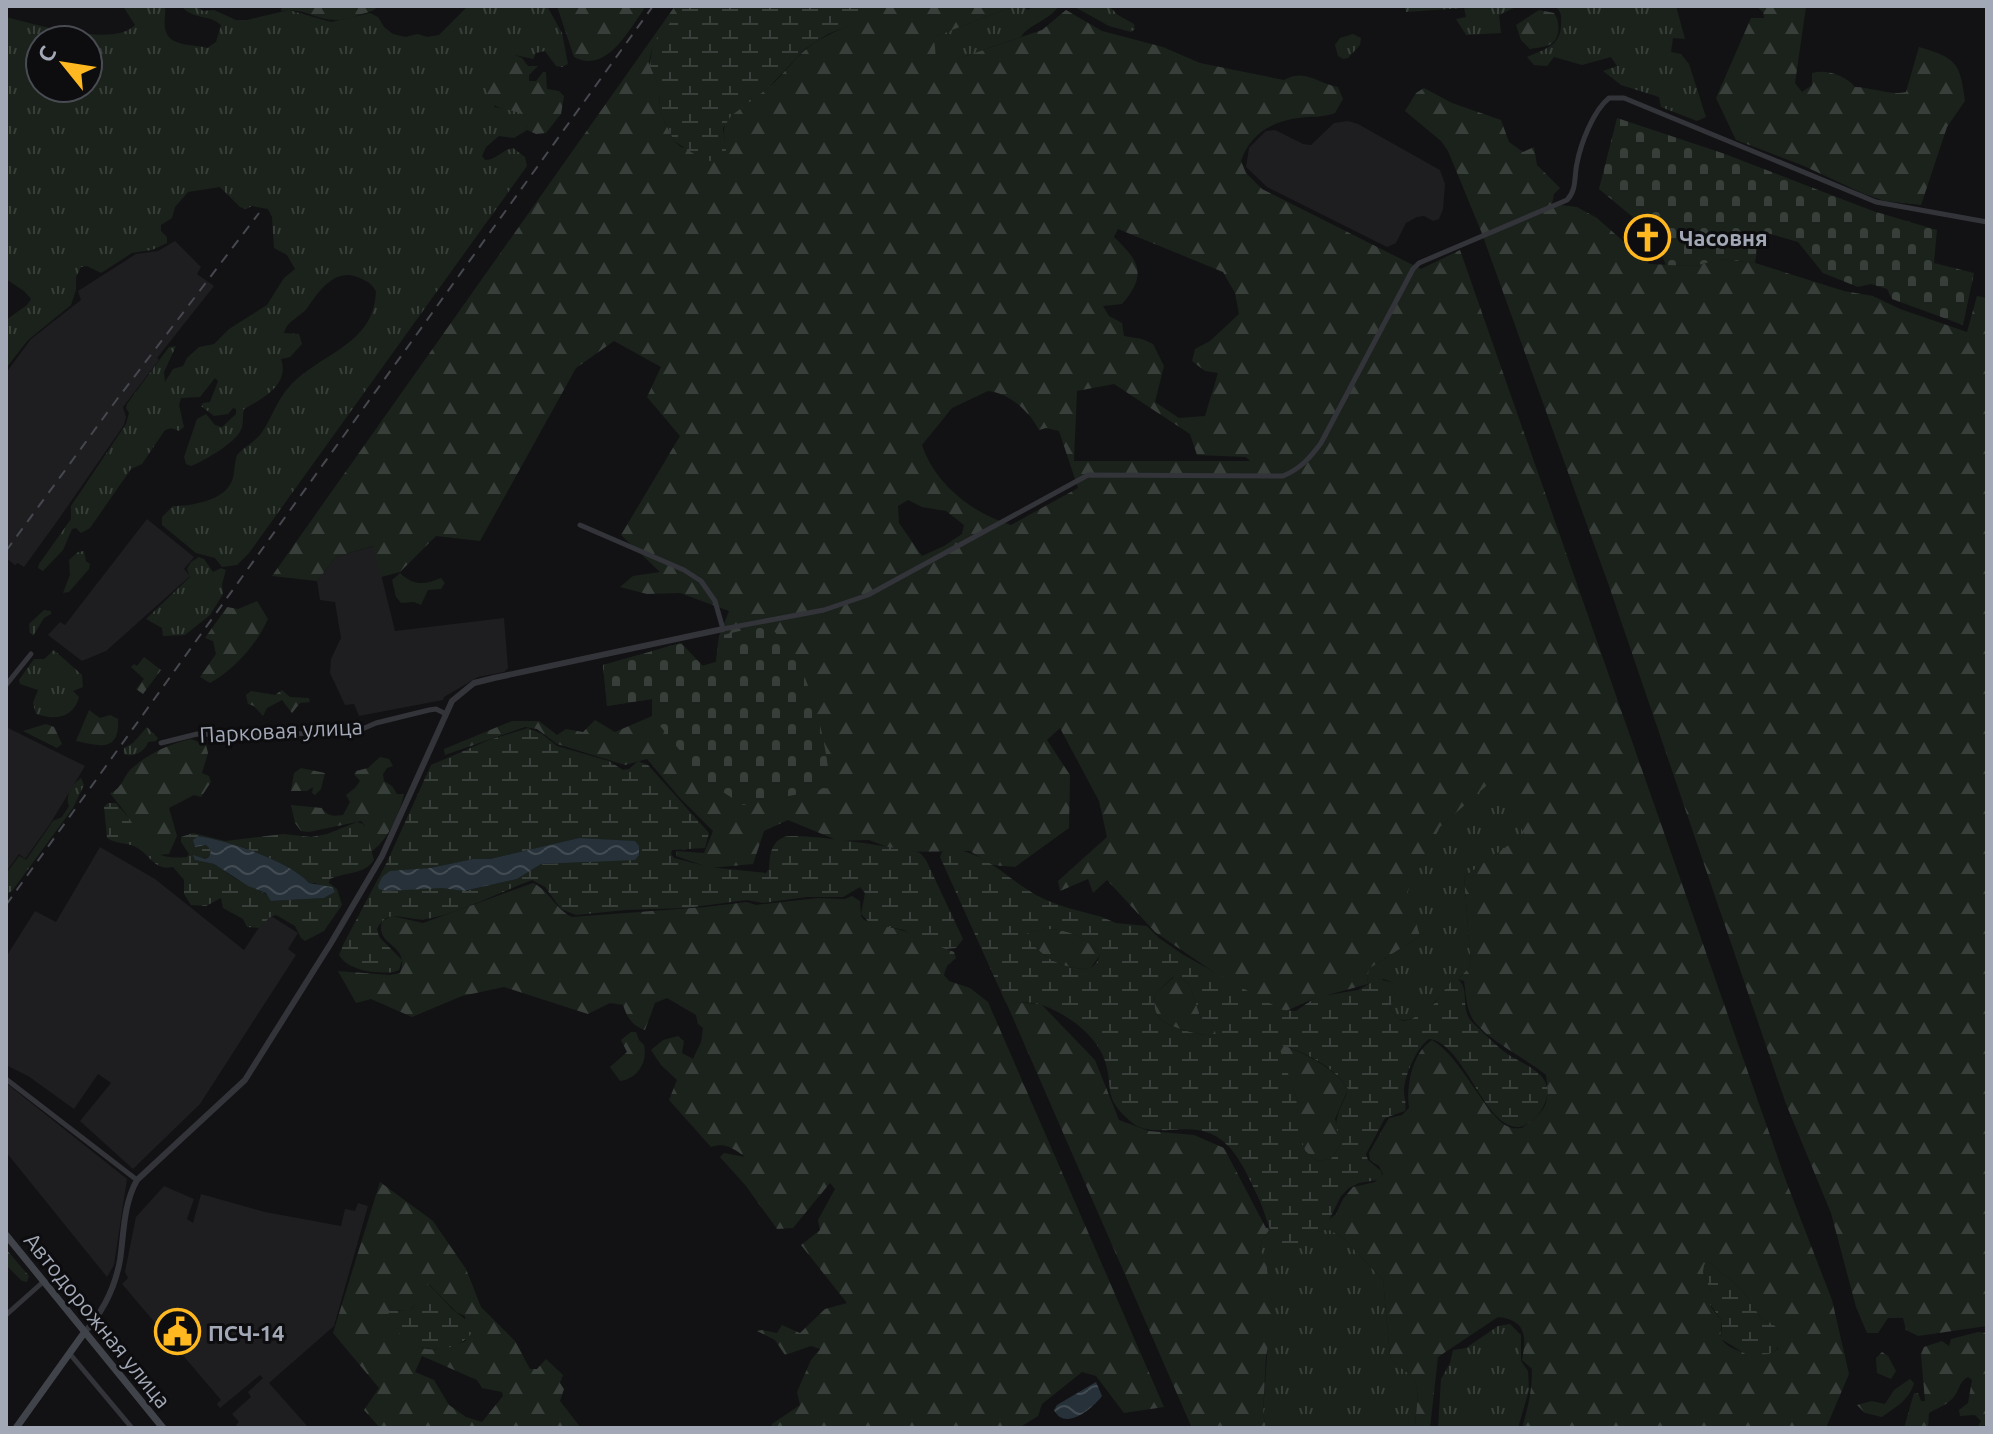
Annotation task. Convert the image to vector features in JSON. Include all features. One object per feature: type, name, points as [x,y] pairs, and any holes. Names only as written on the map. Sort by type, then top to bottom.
[{"type":"main road","name":"Автодорожная улица","points":[[6,1235],[163,1428]]},
{"type":"main road","points":[[16,1428],[84,1333]]},
{"type":"street","points":[[84,1333],[101,1315],[110,1292],[119,1264],[130,1197],[137,1180],[245,1080],[382,856],[452,701],[474,683],[824,610],[868,595],[1088,475],[1283,476],[1291,473],[1311,457],[1321,443],[1413,269],[1419,263],[1567,200],[1572,195],[1577,161],[1591,125],[1599,108],[1609,98],[1624,98],[1876,202],[1987,222]]},
{"type":"street","points":[[580,525],[684,570],[701,581],[715,601],[723,629]]},
{"type":"street","points":[[6,685],[31,654]]},
{"type":"street","name":"Парковая улица","points":[[161,743],[175,737],[197,734],[279,735],[360,730],[429,710],[436,709],[446,714]]},
{"type":"street","points":[[6,1079],[137,1180]]},
{"type":"street","points":[[6,1315],[43,1282]]},
{"type":"street","name":"Автодорожная улица","points":[[70,1354],[132,1428]]},
{"type":"shaded area","points":[[1348,121],[1440,170],[1445,184],[1439,219],[1433,221],[1424,216],[1417,217],[1406,223],[1396,243],[1387,247],[1267,187],[1246,167],[1249,148],[1266,131],[1275,130],[1311,145],[1334,123]]},
{"type":"shaded area","points":[[175,241],[201,267],[197,274],[214,286],[123,407],[126,417],[124,425],[58,520],[24,567],[18,563],[15,565],[6,558],[6,373],[31,339],[81,300],[78,291],[136,254],[158,251]]},
{"type":"shaded area","points":[[147,519],[194,557],[184,569],[190,576],[106,651],[82,661],[48,635],[60,622],[65,625]]},
{"type":"shaded area","points":[[374,546],[395,631],[504,618],[508,668],[504,672],[478,677],[443,700],[359,716],[354,704],[345,705],[330,673],[331,659],[341,638],[335,602],[320,600],[317,581],[336,557]]},
{"type":"shaded area","points":[[6,727],[85,766],[25,859],[19,854],[6,872]]},
{"type":"shaded area","points":[[100,847],[155,879],[244,950],[268,914],[298,933],[288,949],[296,955],[200,1104],[133,1169],[80,1121],[111,1083],[98,1074],[74,1109],[28,1076],[6,1065],[6,957],[35,911],[56,922]]},
{"type":"shaded area","points":[[6,1083],[127,1179],[114,1265],[107,1277],[6,1152]]},
{"type":"shaded area","points":[[164,1186],[194,1199],[187,1219],[193,1223],[201,1194],[265,1212],[341,1226],[345,1209],[355,1211],[358,1203],[368,1206],[334,1326],[269,1383],[309,1428],[238,1428],[236,1425],[239,1422],[232,1414],[251,1397],[248,1392],[263,1378],[260,1375],[220,1408],[217,1404],[221,1400],[122,1284],[128,1278],[125,1272],[136,1217]]},
{"type":"green space","points":[[123,6],[165,6],[165,26],[169,37],[178,43],[207,48],[216,42],[221,25],[191,14],[181,6],[214,10],[236,20],[289,10],[331,22],[370,13],[378,17],[393,34],[427,37],[439,35],[468,6],[547,6],[562,33],[568,64],[556,66],[545,51],[536,53],[533,59],[515,55],[494,107],[515,110],[526,116],[527,130],[514,138],[499,136],[486,147],[482,156],[489,160],[513,148],[525,157],[527,166],[249,553],[237,565],[222,567],[215,558],[196,553],[162,525],[162,517],[173,506],[206,501],[228,488],[237,455],[260,435],[289,387],[356,336],[373,309],[376,291],[362,279],[345,275],[330,281],[305,311],[288,325],[284,333],[299,334],[302,344],[290,357],[281,359],[283,368],[278,384],[266,396],[244,409],[238,435],[211,456],[191,466],[186,464],[184,457],[197,419],[206,414],[215,425],[222,427],[236,414],[236,409],[214,416],[201,406],[210,402],[218,381],[215,378],[200,397],[181,398],[179,405],[184,427],[179,431],[172,428],[165,430],[142,464],[131,469],[90,528],[81,533],[76,528],[72,529],[63,550],[43,571],[38,568],[39,564],[71,519],[71,506],[126,424],[129,413],[127,404],[169,347],[176,346],[164,372],[165,382],[173,369],[183,366],[199,347],[214,344],[229,329],[267,305],[284,278],[295,269],[287,255],[274,248],[272,217],[268,209],[240,207],[220,187],[188,192],[175,207],[172,218],[161,225],[167,243],[152,250],[132,253],[101,273],[87,266],[81,267],[71,305],[28,340],[6,368],[6,320],[31,299],[6,279],[6,17],[34,24],[24,24],[24,104],[104,104],[104,34],[125,32],[135,25]]},
{"type":"green space","points":[[282,6],[379,6],[356,16],[334,20],[291,10],[281,11]]},
{"type":"green space","points":[[557,6],[646,6],[625,37],[607,55],[586,61],[574,57]]},
{"type":"green space","points":[[675,6],[685,6],[652,48],[649,62],[660,89],[659,109],[674,141],[681,147],[722,158],[724,127],[729,117],[769,87],[807,49],[876,6],[1014,6],[934,37],[936,59],[957,59],[1042,30],[1066,10],[1102,31],[1163,47],[1200,63],[1284,80],[1305,76],[1338,87],[1343,99],[1335,113],[1288,120],[1262,131],[1241,161],[1246,173],[1262,189],[1421,269],[1460,250],[1786,1181],[1832,1300],[1849,1374],[1826,1428],[1522,1428],[1532,1369],[1522,1360],[1524,1337],[1519,1326],[1498,1317],[1438,1357],[1430,1428],[1415,1428],[1417,1388],[1412,1377],[1390,1355],[1383,1280],[1341,1236],[1328,1229],[1311,1234],[1270,1229],[1260,1249],[1266,1261],[1272,1324],[1266,1357],[1263,1413],[1266,1428],[1192,1428],[1006,1002],[1041,1004],[1095,1060],[1119,1120],[1149,1131],[1194,1135],[1224,1148],[1266,1228],[1275,1226],[1311,1233],[1336,1214],[1353,1187],[1375,1182],[1383,1174],[1379,1166],[1370,1160],[1369,1153],[1389,1118],[1402,1115],[1409,1108],[1415,1061],[1432,1040],[1453,1060],[1491,1112],[1509,1127],[1522,1128],[1544,1106],[1546,1075],[1478,1026],[1468,1009],[1464,981],[1458,979],[1471,966],[1464,877],[1524,834],[1495,778],[1440,827],[1407,892],[1420,936],[1370,968],[1368,984],[1313,999],[1286,1011],[1259,1003],[1155,932],[1107,880],[1093,893],[1088,879],[1060,891],[1058,881],[1107,837],[1099,801],[1060,728],[1047,740],[1070,775],[1069,828],[1015,867],[992,865],[970,851],[900,852],[869,840],[839,841],[788,820],[764,831],[753,864],[710,868],[676,856],[676,851],[704,853],[713,831],[647,759],[625,765],[557,744],[537,729],[525,727],[445,755],[444,749],[512,721],[539,721],[557,735],[566,729],[583,732],[595,720],[615,732],[652,716],[652,699],[607,706],[603,665],[681,643],[702,666],[716,662],[719,636],[729,611],[680,593],[647,594],[620,587],[633,576],[660,572],[621,535],[680,436],[647,397],[661,367],[614,341],[576,368],[480,541],[436,536],[400,572],[381,577],[373,546],[336,557],[317,581],[272,576]],"holes":[[[1118,229],[1223,272],[1235,293],[1239,314],[1210,341],[1195,349],[1192,361],[1205,371],[1218,373],[1205,416],[1179,418],[1155,402],[1164,366],[1153,344],[1124,336],[1122,323],[1109,316],[1103,306],[1122,304],[1137,276],[1134,261],[1114,237]],[[1114,384],[1190,434],[1197,455],[1246,457],[1250,461],[1074,461],[1077,391]],[[988,391],[1011,399],[1030,416],[1039,430],[1059,431],[1078,488],[1011,525],[969,505],[936,472],[922,445],[952,408]],[[908,500],[922,507],[946,511],[964,525],[962,534],[922,556],[899,523],[898,506]],[[1708,1261],[1742,1290],[1761,1318],[1775,1326],[1778,1349],[1757,1354],[1741,1352],[1723,1341],[1722,1321],[1711,1307],[1711,1292],[1703,1272]]]},
{"type":"green space","points":[[685,6],[876,6],[861,21],[828,34],[805,49],[768,88],[731,116],[723,128],[726,150],[722,158],[714,162],[702,159],[674,141],[659,109],[660,89],[650,66],[652,48],[657,38]]},
{"type":"green space","points":[[1014,6],[1028,10],[1034,6],[1059,6],[1021,37],[957,59],[935,59],[934,37]]},
{"type":"green space","points":[[1073,6],[1109,6],[1134,24],[1135,29],[1131,32],[1109,26]]},
{"type":"green space","points":[[1405,6],[1518,6],[1499,15],[1501,33],[1466,35],[1456,19],[1466,17],[1464,8],[1406,12]]},
{"type":"green space","points":[[1555,6],[1676,6],[1685,39],[1673,38],[1671,52],[1681,54],[1689,64],[1706,117],[1697,121],[1661,107],[1659,97],[1621,85],[1603,71],[1617,66],[1611,57],[1582,65],[1554,57],[1547,66],[1534,65],[1527,57],[1551,46],[1558,37],[1561,16]]},
{"type":"green space","points":[[1756,6],[1809,6],[1806,7],[1795,83],[1802,92],[1812,85],[1812,73],[1823,72],[1841,76],[1855,87],[1906,92],[1919,47],[1942,55],[1954,64],[1961,78],[1965,101],[1947,127],[1921,205],[1885,201],[1864,194],[1804,166],[1736,140],[1716,98],[1751,18],[1764,18],[1763,12]]},
{"type":"green space","points":[[1539,10],[1554,13],[1558,34],[1551,44],[1530,49],[1521,40],[1516,25]]},
{"type":"green space","points":[[1353,34],[1361,38],[1360,45],[1348,58],[1343,59],[1338,56],[1335,45],[1340,38]]},
{"type":"green space","points":[[515,55],[528,66],[538,66],[529,75],[529,81],[536,81],[546,72],[547,89],[559,91],[564,96],[561,114],[546,133],[536,134],[527,130],[525,116],[495,106],[487,99],[495,73]]},
{"type":"green space","points":[[1424,88],[1452,103],[1501,120],[1509,142],[1523,152],[1534,147],[1537,165],[1560,188],[1554,194],[1552,204],[1577,207],[1597,218],[1649,264],[1695,266],[1720,259],[1755,263],[1844,291],[1873,296],[1900,309],[1967,332],[1977,296],[1987,298],[1987,1326],[1918,1336],[1906,1330],[1903,1318],[1888,1318],[1878,1333],[1867,1333],[1856,1307],[1831,1213],[1786,1104],[1608,583],[1481,231],[1448,151],[1441,141],[1405,111],[1416,93]]},
{"type":"green space","points":[[1617,118],[1725,154],[1873,211],[1937,230],[1934,263],[1974,273],[1963,325],[1892,299],[1887,289],[1871,284],[1858,287],[1823,273],[1798,242],[1760,231],[1755,263],[1721,259],[1695,266],[1666,265],[1652,233],[1599,189]]},
{"type":"green space","points":[[84,551],[89,569],[69,592],[63,593],[70,575],[69,560]]},
{"type":"green space","points":[[199,557],[213,572],[221,568],[226,570],[223,594],[210,615],[185,635],[163,636],[162,628],[146,619],[190,577],[187,569]]},
{"type":"green space","points":[[400,573],[415,582],[441,578],[445,583],[441,589],[428,590],[421,605],[401,603],[396,597],[392,580]]},
{"type":"green space","points":[[257,601],[268,619],[251,647],[228,671],[210,683],[200,677],[216,654],[213,641],[205,638],[227,607],[238,609]]},
{"type":"green space","points":[[44,610],[51,611],[51,614],[44,618],[33,636],[29,624]]},
{"type":"green space","points":[[768,624],[793,655],[808,687],[823,740],[829,788],[743,805],[703,779],[652,716],[652,699],[607,706],[603,665],[681,643],[703,666],[716,662],[719,636]]},
{"type":"green space","points":[[54,650],[82,675],[83,687],[73,691],[79,697],[68,714],[49,717],[36,714],[33,703],[38,690],[20,684],[19,680],[34,659],[44,659]]},
{"type":"green space","points":[[144,657],[161,670],[143,694],[136,689],[144,679],[131,667],[134,664],[137,666]]},
{"type":"green space","points":[[282,690],[290,697],[309,698],[310,702],[300,703],[292,713],[282,700],[267,708],[263,716],[248,704],[246,695],[251,691],[275,695]]},
{"type":"green space","points":[[89,710],[100,718],[110,715],[118,719],[118,730],[112,742],[100,745],[76,741]]},
{"type":"green space","points":[[46,724],[54,727],[62,744],[57,748],[23,731]]},
{"type":"green space","points":[[147,727],[158,738],[156,741],[148,742],[139,753],[124,754],[124,748]]},
{"type":"green space","points":[[528,728],[557,746],[609,761],[623,770],[638,761],[648,765],[709,833],[705,848],[672,850],[674,858],[709,867],[766,873],[776,843],[784,837],[793,836],[850,841],[920,853],[963,939],[956,948],[946,949],[918,939],[904,930],[870,923],[861,914],[865,893],[860,887],[843,897],[807,897],[763,903],[747,900],[686,908],[576,915],[561,909],[545,887],[532,880],[438,917],[386,918],[377,929],[380,938],[402,960],[399,970],[372,972],[349,965],[339,955],[387,862],[431,765],[489,740]],"holes":[[[579,838],[628,841],[588,862],[541,864],[517,879],[465,891],[443,888],[390,872],[490,859]]]},
{"type":"green space","points":[[191,739],[206,745],[208,753],[202,773],[209,776],[211,782],[201,797],[194,795],[169,808],[177,836],[169,854],[158,855],[144,846],[127,815],[110,793],[144,759]]},
{"type":"green space","points":[[380,757],[389,759],[393,766],[383,774],[384,781],[397,794],[404,794],[395,820],[379,845],[365,855],[365,826],[361,821],[301,831],[295,823],[291,805],[322,808],[331,815],[343,815],[350,802],[346,795],[360,781],[354,774],[368,768]]},
{"type":"green space","points":[[301,768],[325,773],[321,789],[315,795],[312,793],[313,787],[307,791],[291,791],[294,773]]},
{"type":"green space","points":[[1495,777],[1525,834],[1464,877],[1471,966],[1458,979],[1453,979],[1422,1014],[1406,1020],[1398,1019],[1390,1008],[1395,992],[1394,983],[1384,979],[1368,984],[1370,968],[1420,936],[1406,892],[1440,827]]},
{"type":"green space","points":[[81,778],[84,785],[73,808],[12,891],[6,894],[6,874],[19,856],[26,860],[53,821],[62,817],[69,806],[70,790]]},
{"type":"green space","points":[[108,803],[116,803],[148,846],[167,857],[187,857],[189,854],[181,837],[193,833],[225,841],[283,834],[311,837],[357,822],[365,827],[374,860],[360,871],[330,879],[329,883],[337,889],[342,905],[324,931],[305,941],[295,926],[276,915],[259,928],[247,927],[243,919],[223,908],[221,898],[206,906],[191,905],[184,894],[184,880],[173,867],[162,867],[135,847],[107,838],[104,807]],"holes":[[[198,836],[274,860],[309,883],[335,892],[324,898],[271,901],[270,896],[214,864],[195,860],[196,857],[209,857],[211,850],[206,845],[196,847],[194,844]]]},
{"type":"green space","points":[[949,849],[974,855],[1036,895],[1060,905],[1116,923],[1147,926],[1182,954],[1282,1010],[1296,1011],[1316,997],[1358,990],[1378,979],[1395,983],[1390,1008],[1398,1019],[1404,1021],[1434,1004],[1453,979],[1458,979],[1464,989],[1469,1018],[1504,1052],[1540,1075],[1545,1081],[1547,1098],[1540,1112],[1528,1123],[1521,1127],[1506,1124],[1484,1100],[1453,1054],[1429,1039],[1420,1048],[1409,1070],[1404,1091],[1405,1111],[1385,1118],[1366,1154],[1382,1175],[1378,1180],[1349,1188],[1341,1196],[1329,1220],[1297,1251],[1286,1250],[1272,1234],[1243,1166],[1231,1149],[1205,1132],[1192,1129],[1153,1130],[1130,1121],[1112,1099],[1105,1061],[1087,1033],[1069,1018],[1048,1007],[1030,1003],[1007,1004],[940,857],[942,852]],"holes":[[[1045,929],[1061,930],[1082,938],[1100,955],[1097,962],[1090,969],[1070,967],[1045,956],[1025,934]],[[1173,977],[1179,977],[1189,984],[1201,1018],[1213,1024],[1216,1035],[1195,1033],[1164,1022],[1155,1008],[1155,994]],[[1278,1044],[1317,1060],[1335,1073],[1348,1089],[1336,1121],[1343,1141],[1331,1159],[1317,1161],[1305,1151],[1296,1097]]]},
{"type":"green space","points":[[533,883],[572,917],[747,902],[756,905],[818,898],[845,899],[852,896],[860,901],[864,920],[904,931],[954,952],[956,958],[947,966],[944,975],[949,981],[970,988],[988,1002],[1164,1407],[1124,1413],[1096,1376],[1082,1372],[1042,1404],[1038,1416],[1019,1428],[771,1428],[772,1424],[800,1405],[797,1392],[811,1360],[820,1349],[811,1346],[785,1355],[775,1340],[757,1331],[777,1333],[782,1325],[800,1333],[825,1309],[847,1303],[801,1245],[820,1230],[818,1220],[835,1189],[830,1183],[793,1228],[777,1229],[720,1157],[724,1153],[745,1157],[729,1147],[711,1147],[669,1100],[677,1080],[651,1050],[663,1040],[678,1036],[684,1041],[682,1053],[693,1059],[703,1028],[698,1024],[696,1015],[667,998],[655,1003],[645,1030],[631,1020],[623,1005],[610,1003],[588,1014],[504,987],[462,996],[412,1017],[371,999],[356,1003],[338,971],[400,973],[401,956],[381,930],[382,921],[392,916],[423,923]]},
{"type":"green space","points":[[1045,929],[1076,935],[1100,955],[1090,969],[1070,967],[1052,960],[1024,934]]},
{"type":"green space","points":[[1174,977],[1189,984],[1201,1018],[1213,1024],[1217,1035],[1184,1030],[1170,1025],[1157,1014],[1155,994]]},
{"type":"green space","points":[[636,1032],[644,1045],[644,1057],[637,1073],[620,1081],[610,1067],[627,1052],[621,1040]]},
{"type":"green space","points":[[1277,1043],[1326,1067],[1348,1089],[1335,1119],[1343,1141],[1331,1159],[1317,1161],[1305,1151],[1300,1138],[1296,1097]]},
{"type":"green space","points":[[380,1182],[433,1221],[466,1269],[481,1307],[515,1341],[530,1369],[537,1369],[546,1359],[563,1375],[560,1383],[564,1389],[560,1401],[581,1428],[380,1428],[364,1410],[379,1388],[333,1333]],"holes":[[[429,1284],[456,1312],[465,1316],[466,1341],[439,1349],[421,1348],[388,1318],[398,1310],[410,1311]],[[422,1356],[477,1380],[482,1388],[502,1392],[503,1396],[482,1422],[466,1417],[449,1405],[434,1380],[415,1372]]]},
{"type":"green space","points":[[1270,1229],[1311,1234],[1328,1229],[1341,1236],[1383,1280],[1390,1355],[1412,1377],[1417,1388],[1415,1428],[1266,1428],[1263,1413],[1271,1300],[1260,1250],[1262,1240]]},
{"type":"green space","points":[[6,1249],[29,1276],[27,1282],[6,1265]]},
{"type":"green space","points":[[1708,1261],[1742,1290],[1761,1318],[1775,1326],[1781,1336],[1777,1349],[1769,1354],[1747,1355],[1721,1339],[1722,1321],[1710,1304],[1711,1292],[1703,1272]]},
{"type":"green space","points":[[428,1284],[469,1325],[471,1334],[465,1340],[442,1349],[418,1346],[404,1338],[388,1318],[389,1311],[411,1310]]},
{"type":"green space","points":[[1510,1324],[1521,1335],[1521,1361],[1528,1371],[1529,1390],[1518,1428],[1438,1428],[1441,1379],[1453,1350],[1466,1348],[1498,1326]]},
{"type":"green space","points":[[1978,1332],[1987,1333],[1987,1422],[1982,1428],[1977,1428],[1981,1421],[1975,1415],[1960,1416],[1959,1410],[1968,1403],[1972,1380],[1968,1377],[1962,1381],[1952,1399],[1929,1413],[1928,1428],[1904,1428],[1914,1393],[1925,1401],[1921,1354],[1924,1347],[1942,1341],[1949,1346],[1951,1339]]},
{"type":"green space","points":[[1882,1352],[1888,1356],[1896,1371],[1891,1379],[1877,1373],[1876,1358]]},
{"type":"green space","points":[[1910,1379],[1914,1383],[1909,1394],[1882,1417],[1865,1413],[1857,1405],[1872,1401],[1885,1404],[1894,1390]]},
{"type":"water","points":[[198,836],[258,853],[288,867],[309,883],[332,887],[335,892],[324,898],[271,901],[266,893],[248,886],[214,864],[195,860],[193,855],[205,859],[211,850],[206,845],[195,847],[193,840]]},
{"type":"water","points":[[579,838],[635,841],[639,846],[639,855],[635,860],[541,864],[517,879],[464,891],[442,888],[386,891],[378,886],[382,877],[390,871],[490,859]]},
{"type":"water","points":[[1096,1382],[1102,1396],[1079,1416],[1065,1419],[1054,1410],[1057,1405]]},
{"type":"railway","points":[[6,905],[653,6]]},
{"type":"railway","points":[[6,551],[259,213]]},
{"type":"place","name":"Часовня","points":[[1648,237]]},
{"type":"place","name":"ПСЧ-14","points":[[177,1332]]}]
